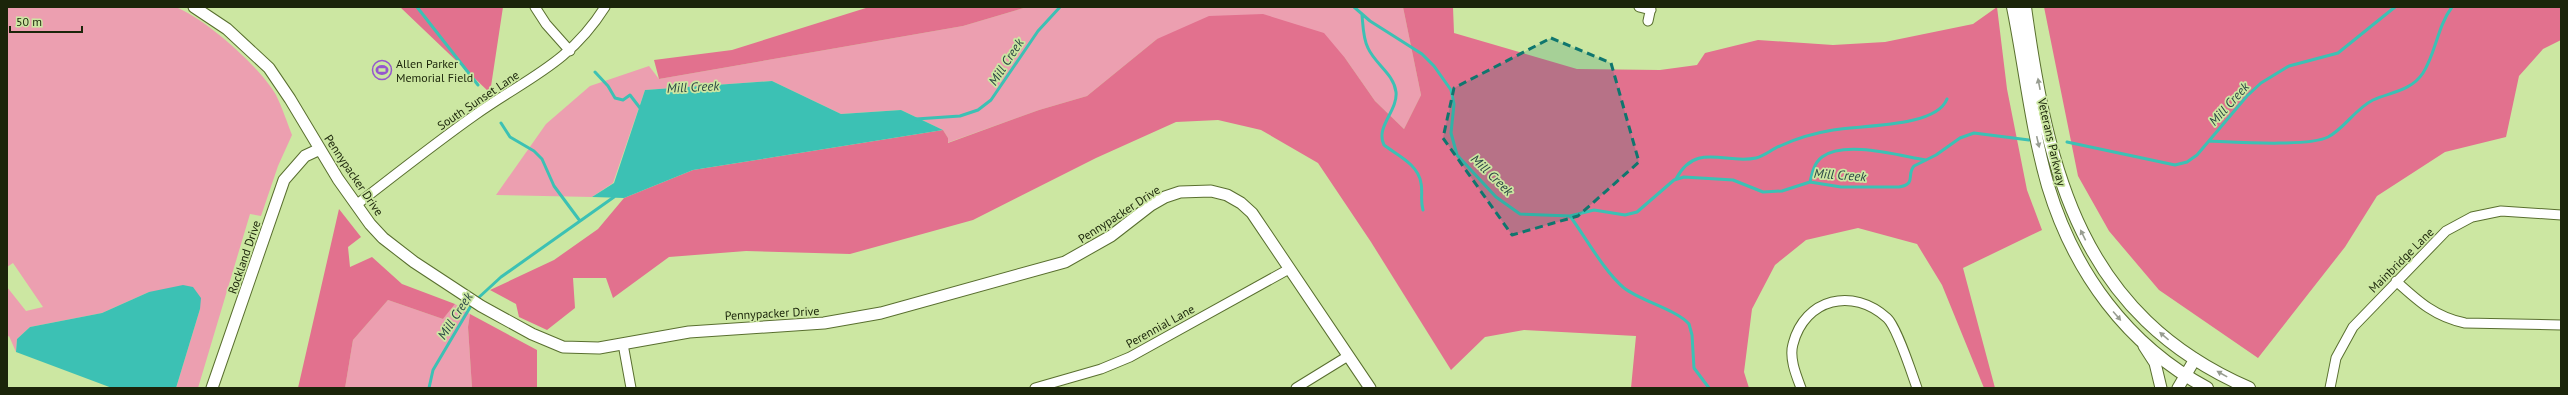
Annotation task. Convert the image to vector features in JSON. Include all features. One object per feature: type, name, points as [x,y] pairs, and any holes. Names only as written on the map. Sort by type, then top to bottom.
[{"type":"main road","name":"Veterans Parkway","points":[[2013,7],[2036,132],[2048,186],[2060,218],[2079,260],[2100,294],[2140,340],[2186,376],[2206,388]]},
{"type":"main road","name":"Veterans Parkway","points":[[2025,7],[2054,161],[2062,187],[2077,222],[2106,274],[2135,310],[2166,339],[2195,359],[2249,388]]},
{"type":"street","name":"Pennypacker Drive","points":[[194,7],[232,33],[269,68],[356,205],[383,238],[414,262],[481,306],[532,334],[563,347],[600,348],[689,332],[824,323],[881,313],[1065,262],[1101,242],[1164,197],[1196,190],[1211,191],[1241,203],[1261,225],[1370,388]]},
{"type":"street","points":[[535,7],[546,24],[570,51]]},
{"type":"street","name":"South Sunset Lane","points":[[356,205],[451,132],[544,71],[570,51],[591,28],[604,7]]},
{"type":"street","points":[[1639,7],[1651,8],[1648,21]]},
{"type":"street","name":"Rockland Drive","points":[[212,388],[284,180],[306,156],[320,149]]},
{"type":"street","name":"Mainbridge Lane","points":[[2330,388],[2336,358],[2353,327],[2435,240],[2446,231],[2472,217],[2508,211],[2561,215]]},
{"type":"street","name":"Perennial Lane","points":[[1035,388],[1101,369],[1138,354],[1290,269]]},
{"type":"street","points":[[2396,281],[2424,306],[2450,320],[2465,323],[2561,325]]},
{"type":"street","points":[[1801,388],[1795,371],[1792,345],[1803,319],[1818,308],[1839,299],[1867,304],[1888,319],[1917,388]]},
{"type":"street","points":[[2140,340],[2155,364],[2161,388]]},
{"type":"street","points":[[623,344],[631,388]]},
{"type":"street","points":[[1296,388],[1348,356]]},
{"type":"street","points":[[2178,388],[2195,359]]},
{"type":"highlighted area","points":[[1551,38],[1611,63],[1639,162],[1578,216],[1512,235],[1443,138],[1454,88]]},
{"type":"shaded area","points":[[7,7],[175,7],[201,21],[231,45],[258,71],[276,95],[292,135],[278,166],[261,216],[250,214],[198,388],[176,388],[200,309],[149,292],[102,313],[30,327],[17,339],[16,352],[9,336],[7,337],[7,287],[26,311],[43,307],[13,263],[7,267]]},
{"type":"shaded area","points":[[400,7],[503,7],[490,93]]},
{"type":"shaded area","points":[[869,7],[1027,7],[963,26],[659,79],[654,60],[732,50]]},
{"type":"shaded area","points":[[1027,7],[1403,7],[1421,95],[1404,129],[1375,101],[1345,58],[1157,39],[1087,96],[1039,110],[947,143],[948,138],[943,130],[901,110],[841,114],[772,81],[645,90],[613,183],[592,197],[496,195],[546,124],[590,86],[649,66],[659,79],[963,26]]},
{"type":"shaded area","points":[[1403,7],[1453,7],[1454,33],[1577,69],[1660,70],[1697,65],[1705,53],[1758,40],[1833,45],[1885,42],[1973,24],[1997,7],[2007,89],[2027,190],[2042,230],[1963,268],[1995,388],[1984,388],[1942,285],[1917,244],[1858,228],[1806,240],[1775,265],[1752,309],[1744,372],[1749,388],[1631,388],[1636,336],[1524,330],[1485,337],[1451,370],[1371,242],[1318,163],[1261,130],[1218,120],[1176,122],[1096,158],[973,220],[850,254],[746,251],[669,257],[613,298],[606,278],[573,278],[575,308],[547,330],[519,317],[516,304],[490,290],[554,260],[598,229],[624,198],[693,170],[943,130],[948,138],[948,143],[1039,110],[1087,96],[1157,39],[1209,16],[1263,14],[1324,33],[1345,58],[1375,101],[1404,129],[1421,95]]},
{"type":"shaded area","points":[[2044,7],[2561,7],[2561,40],[2543,49],[2519,76],[2506,137],[2445,152],[2377,196],[2345,247],[2258,358],[2159,290],[2109,231],[2078,176]]},
{"type":"shaded area","points":[[339,209],[361,237],[348,247],[350,267],[372,257],[402,284],[455,304],[443,319],[388,300],[353,340],[345,388],[298,388]]},
{"type":"shaded area","points":[[388,300],[443,319],[455,304],[470,314],[468,327],[472,388],[345,388],[353,340]]},
{"type":"shaded area","points":[[470,314],[537,350],[537,388],[472,388],[468,327]]},
{"type":"water","points":[[772,81],[841,114],[901,110],[943,130],[693,170],[624,198],[592,197],[614,183],[645,90]]},
{"type":"water","points":[[183,285],[193,287],[201,298],[200,309],[176,388],[112,388],[16,352],[17,339],[30,327],[102,313],[149,292]]},
{"type":"waterway","points":[[417,7],[478,85]]},
{"type":"waterway","name":"Mill Creek","points":[[916,119],[960,116],[978,110],[991,100],[1038,31],[1060,7]]},
{"type":"waterway","name":"Mill Creek","points":[[1354,7],[1370,21],[1422,54],[1434,66],[1451,90],[1454,104],[1451,133],[1457,155],[1496,197],[1520,214],[1570,216],[1594,210],[1625,215],[1637,212],[1674,180],[1684,177],[1733,180],[1763,192],[1782,191],[1810,182],[1841,187],[1899,187],[1908,184],[1914,166],[1936,155],[1960,138],[1974,133],[2029,140]]},
{"type":"waterway","name":"Mill Creek","points":[[2067,142],[2175,165],[2187,162],[2197,155],[2247,96],[2261,83],[2289,66],[2338,53],[2395,7]]},
{"type":"waterway","points":[[2209,141],[2288,143],[2318,140],[2328,137],[2340,129],[2355,113],[2373,100],[2407,87],[2418,79],[2423,73],[2431,57],[2443,23],[2452,7]]},
{"type":"waterway","points":[[1362,15],[1366,44],[1371,54],[1388,74],[1395,86],[1396,99],[1382,132],[1384,145],[1416,170],[1421,183],[1423,210]]},
{"type":"waterway","points":[[595,72],[608,86],[615,98],[623,100],[630,95],[640,108]]},
{"type":"waterway","points":[[1676,179],[1684,167],[1693,161],[1702,158],[1756,158],[1799,138],[1845,128],[1896,124],[1913,120],[1928,115],[1940,108],[1947,99]]},
{"type":"waterway","points":[[501,123],[510,137],[534,151],[542,159],[554,186],[580,221]]},
{"type":"waterway","points":[[1810,182],[1814,168],[1819,159],[1832,152],[1858,149],[1926,160]]},
{"type":"waterway","name":"Mill Creek","points":[[476,300],[501,277],[614,197]]},
{"type":"waterway","points":[[1570,216],[1602,264],[1624,288],[1631,293],[1676,314],[1689,324],[1692,335],[1694,368],[1709,388]]},
{"type":"waterway","name":"Mill Creek","points":[[429,388],[433,370],[472,304]]},
{"type":"place","name":"Allen Parker Memorial Field","points":[[382,70]]}]
